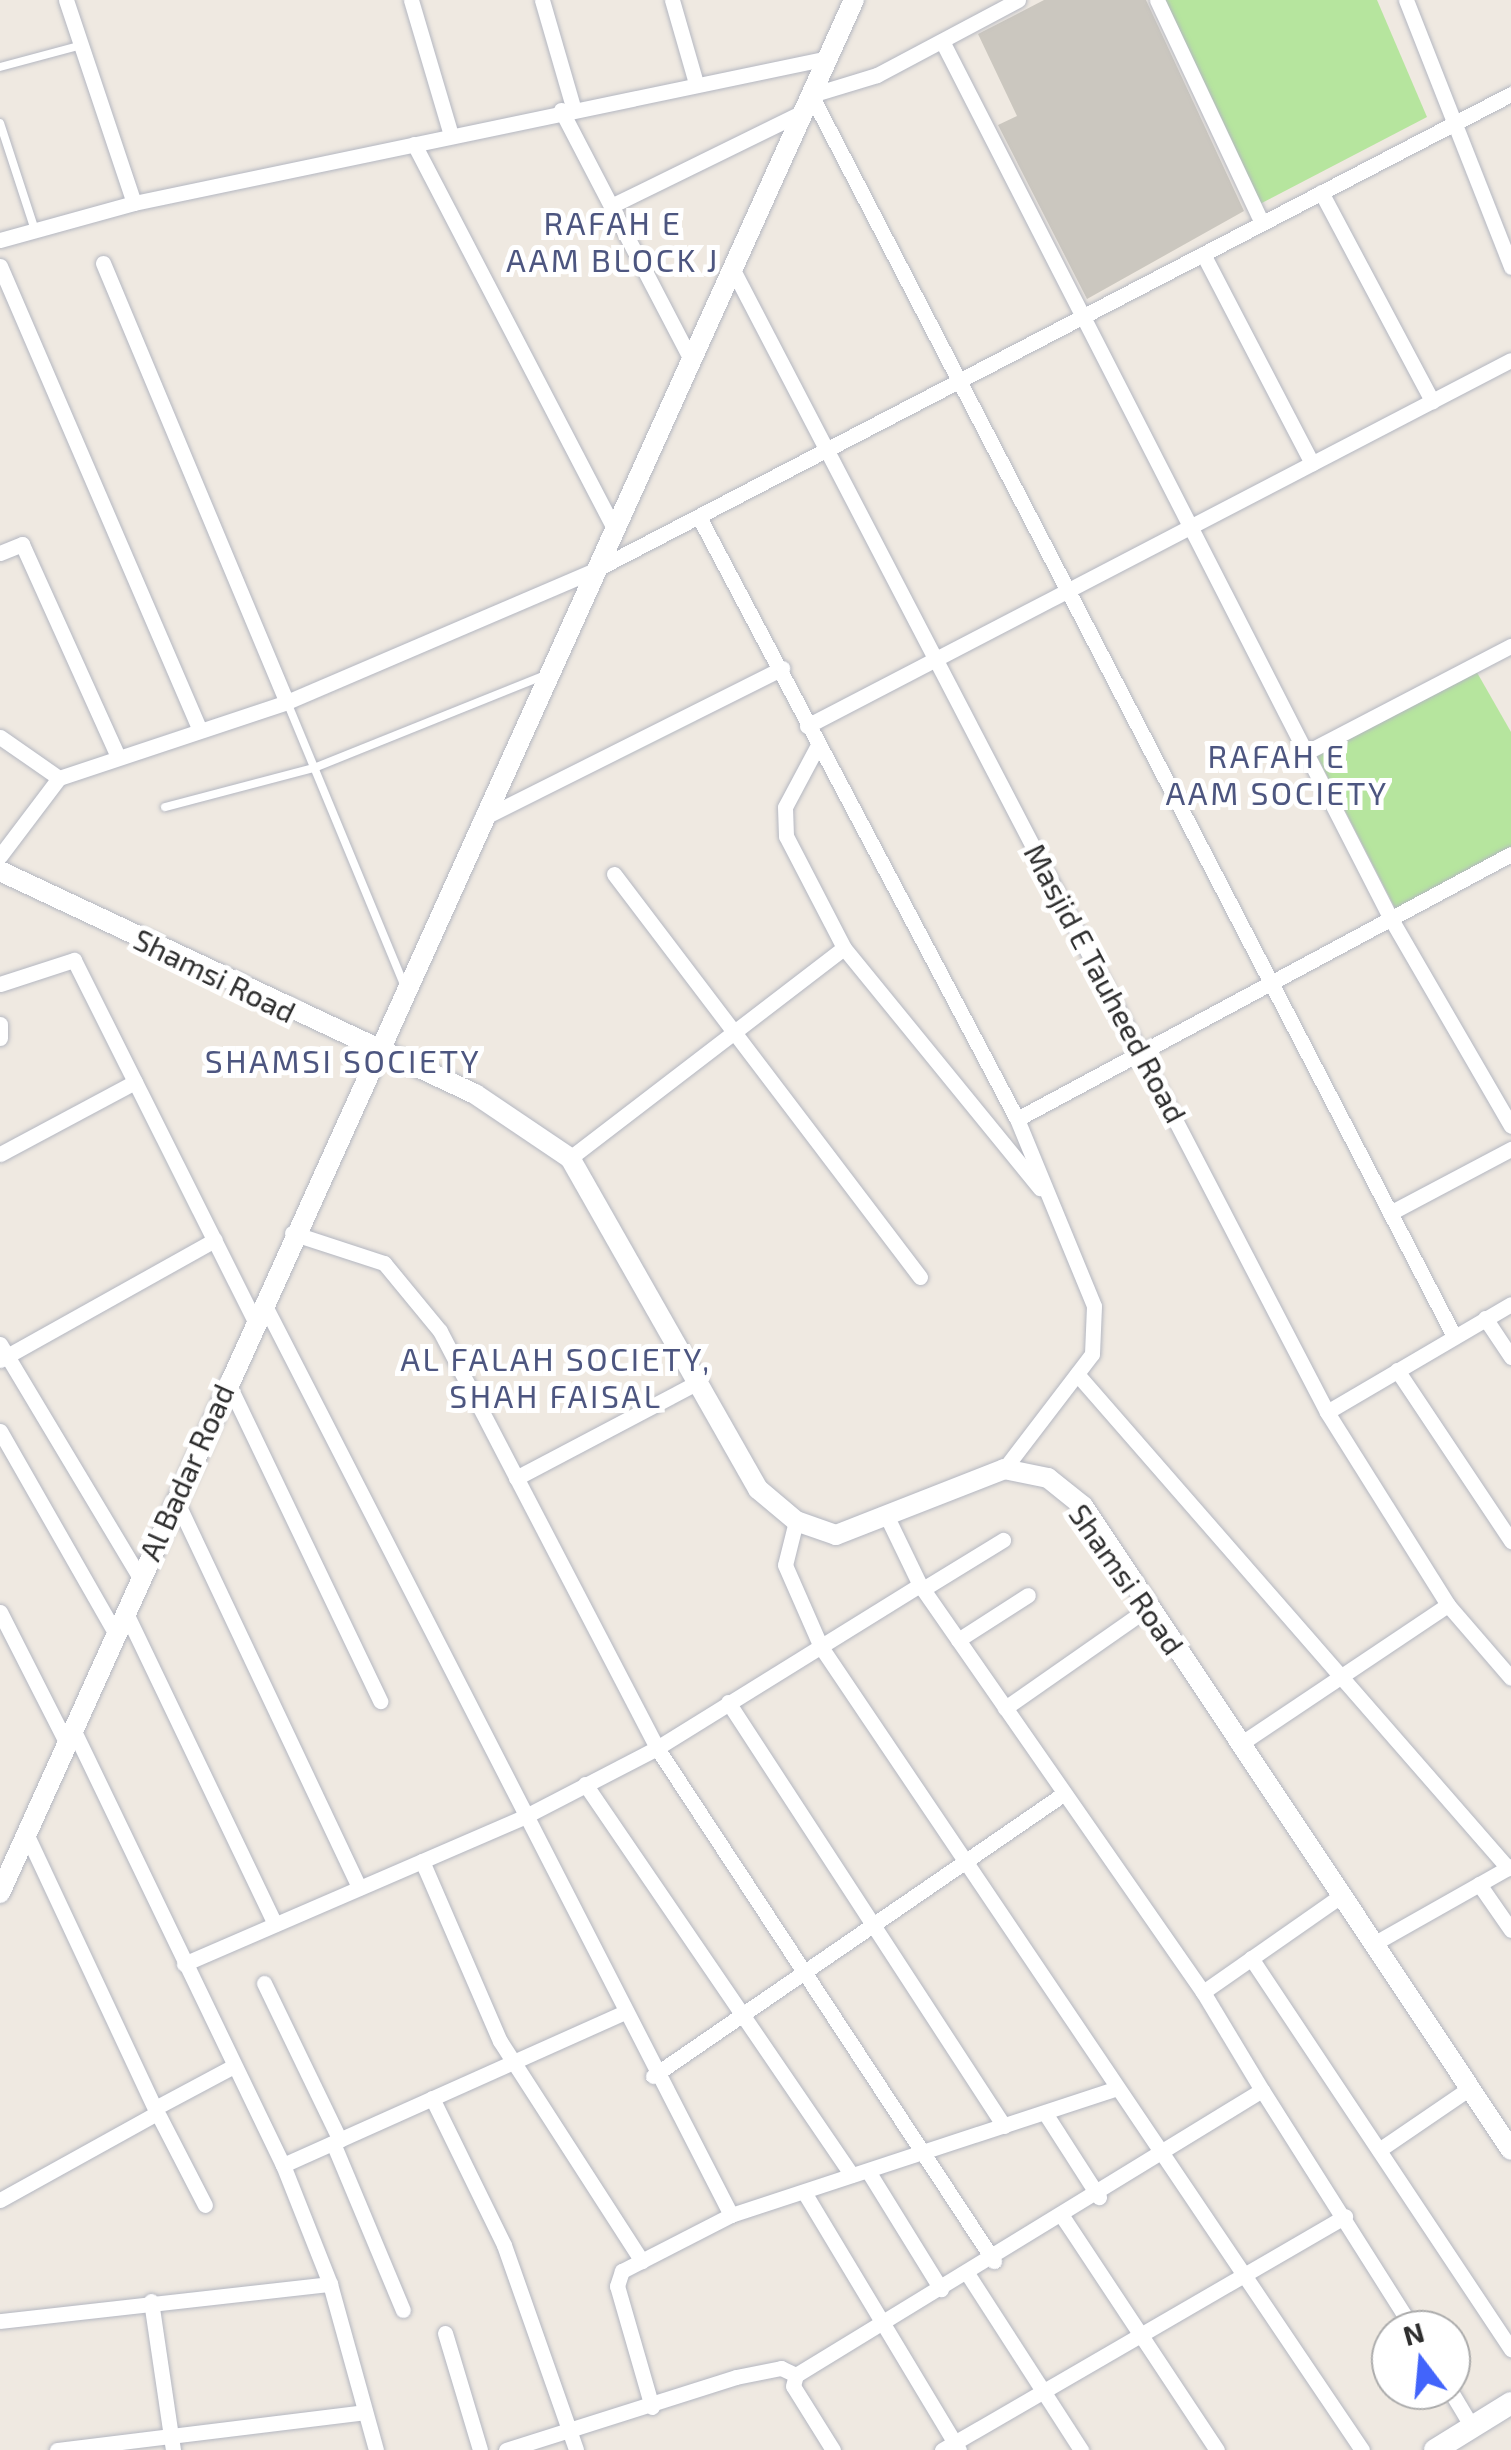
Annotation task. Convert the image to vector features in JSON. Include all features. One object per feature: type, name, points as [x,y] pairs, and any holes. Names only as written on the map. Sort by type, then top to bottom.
[{"type":"main road","points":[[1436,2450],[1511,2403]]},
{"type":"street","points":[[66,0],[134,204]]},
{"type":"street","points":[[411,0],[451,135]]},
{"type":"street","points":[[542,0],[567,108],[611,206],[690,358]]},
{"type":"street","points":[[672,0],[696,83]]},
{"type":"street","name":"Al Badar Road","points":[[0,1893],[373,1052],[854,0]]},
{"type":"street","points":[[611,206],[807,104],[878,75],[1018,0]]},
{"type":"street","points":[[1157,0],[1262,223]]},
{"type":"street","points":[[1406,0],[1511,267]]},
{"type":"street","points":[[942,40],[1078,318],[1309,750],[1390,919],[1511,1126]]},
{"type":"street","points":[[0,240],[134,204],[567,108],[828,58]]},
{"type":"street","points":[[0,856],[59,778],[116,752],[287,702],[593,571],[1456,119],[1511,94]]},
{"type":"street","points":[[807,104],[1454,1336]]},
{"type":"street","points":[[414,144],[613,527]]},
{"type":"street","points":[[1321,192],[1432,401]]},
{"type":"street","points":[[1203,254],[1312,463]]},
{"type":"street","points":[[103,263],[287,702]]},
{"type":"street","points":[[0,266],[198,725]]},
{"type":"street","name":"Masjid E Tauheed Road","points":[[732,268],[1327,1412],[1448,1605],[1511,1678]]},
{"type":"street","points":[[806,726],[1511,360]]},
{"type":"street","points":[[700,517],[782,668],[806,726],[1017,1119],[1094,1306],[1092,1354],[1004,1469]]},
{"type":"street","points":[[0,554],[22,544],[116,752]]},
{"type":"street","points":[[1309,750],[1511,646]]},
{"type":"street","points":[[479,820],[782,668]]},
{"type":"street","points":[[0,737],[59,778]]},
{"type":"street","points":[[818,745],[782,819],[844,948],[1050,1201]]},
{"type":"street","points":[[1017,1119],[1511,854]]},
{"type":"street","name":"Shamsi Road","points":[[0,871],[373,1052],[475,1094],[570,1158],[758,1490],[796,1521],[836,1535],[889,1521],[1004,1469],[1048,1478],[1083,1506],[1470,2088],[1504,2126],[1511,2150]]},
{"type":"street","points":[[614,874],[920,1277]]},
{"type":"street","points":[[570,1158],[732,1028],[844,948]]},
{"type":"street","points":[[0,984],[74,960],[214,1240],[258,1310],[524,1816],[620,2014],[731,2216]]},
{"type":"street","points":[[0,1024],[0,1038]]},
{"type":"street","points":[[0,1154],[135,1082]]},
{"type":"street","points":[[1390,1213],[1511,1148]]},
{"type":"street","points":[[292,1233],[401,1275],[516,1478],[657,1748],[926,2152],[994,2261]]},
{"type":"street","points":[[139,1576],[2,1353],[214,1240]]},
{"type":"street","points":[[1327,1412],[1511,1304]]},
{"type":"street","points":[[1486,1318],[1511,1357]]},
{"type":"street","points":[[1396,1370],[1511,1542]]},
{"type":"street","points":[[1076,1374],[1510,1867],[1375,1944]]},
{"type":"street","points":[[227,1381],[380,1701]]},
{"type":"street","points":[[516,1478],[696,1383]]},
{"type":"street","points":[[0,1432],[114,1633]]},
{"type":"street","points":[[175,1498],[360,1888]]},
{"type":"street","points":[[796,1521],[786,1565],[820,1647],[1160,2160],[1362,2450]]},
{"type":"street","points":[[889,1521],[922,1587],[1203,1992],[1402,2310]]},
{"type":"street","points":[[184,1964],[524,1816],[657,1748],[1003,1540]]},
{"type":"street","points":[[958,1640],[1028,1595]]},
{"type":"street","points":[[1240,1744],[1448,1605]]},
{"type":"street","points":[[1005,1708],[1150,1608]]},
{"type":"street","points":[[125,1610],[275,1924]]},
{"type":"street","points":[[0,1612],[70,1735],[284,2165],[330,2284],[376,2450]]},
{"type":"street","points":[[728,1702],[1004,2126]]},
{"type":"street","points":[[584,1784],[738,2012],[941,2288]]},
{"type":"street","points":[[653,2076],[738,2012],[1064,1794]]},
{"type":"street","points":[[26,1833],[157,2112],[205,2204]]},
{"type":"street","points":[[422,1860],[500,2040],[518,2060],[642,2260]]},
{"type":"street","points":[[1479,1884],[1511,1930]]},
{"type":"street","points":[[1203,1992],[1342,1895]]},
{"type":"street","points":[[1251,1958],[1511,2348]]},
{"type":"street","points":[[264,1983],[337,2141],[404,2310]]},
{"type":"street","points":[[284,2165],[620,2014]]},
{"type":"street","points":[[0,2200],[153,2123],[157,2112],[234,2066]]},
{"type":"street","points":[[1379,2150],[1470,2088]]},
{"type":"street","points":[[652,2407],[616,2277],[731,2216],[1116,2089]]},
{"type":"street","points":[[833,2450],[792,2386],[796,2375],[1064,2219],[1262,2090]]},
{"type":"street","points":[[432,2098],[504,2244],[576,2450]]},
{"type":"street","points":[[1045,2112],[1099,2197]]},
{"type":"street","points":[[804,2192],[884,2322],[952,2448],[1041,2391],[1345,2216]]},
{"type":"street","points":[[1064,2219],[1217,2450]]},
{"type":"street","points":[[967,2273],[1081,2450]]},
{"type":"street","points":[[0,2320],[330,2284]]},
{"type":"street","points":[[150,2302],[172,2443]]},
{"type":"street","points":[[445,2333],[480,2450]]},
{"type":"street","points":[[506,2450],[652,2407],[736,2377],[780,2368],[796,2375]]},
{"type":"street","points":[[1462,2410],[1472,2427]]},
{"type":"street","points":[[57,2450],[172,2443],[365,2412]]},
{"type":"lane","points":[[0,67],[82,44]]},
{"type":"lane","points":[[0,123],[35,230]]},
{"type":"lane","points":[[165,807],[314,768],[545,676]]},
{"type":"lane","points":[[287,702],[404,984]]},
{"type":"green space","points":[[1165,0],[1377,0],[1427,117],[1254,207]]},
{"type":"green space","points":[[1475,669],[1511,732],[1511,849],[1397,912],[1315,752]]},
{"type":"building","points":[[1044,0],[1146,0],[1244,211],[1087,299],[998,125],[1017,116],[978,34]]},
{"type":"district","name":"RAFAH E AAM BLOCK J","points":[[613,242]]},
{"type":"district","name":"RAFAH E AAM SOCIETY","points":[[1277,774]]},
{"type":"district","name":"SHAMSI SOCIETY","points":[[343,1060]]},
{"type":"district","name":"AL FALAH SOCIETY, SHAH FAISAL","points":[[556,1378]]}]
